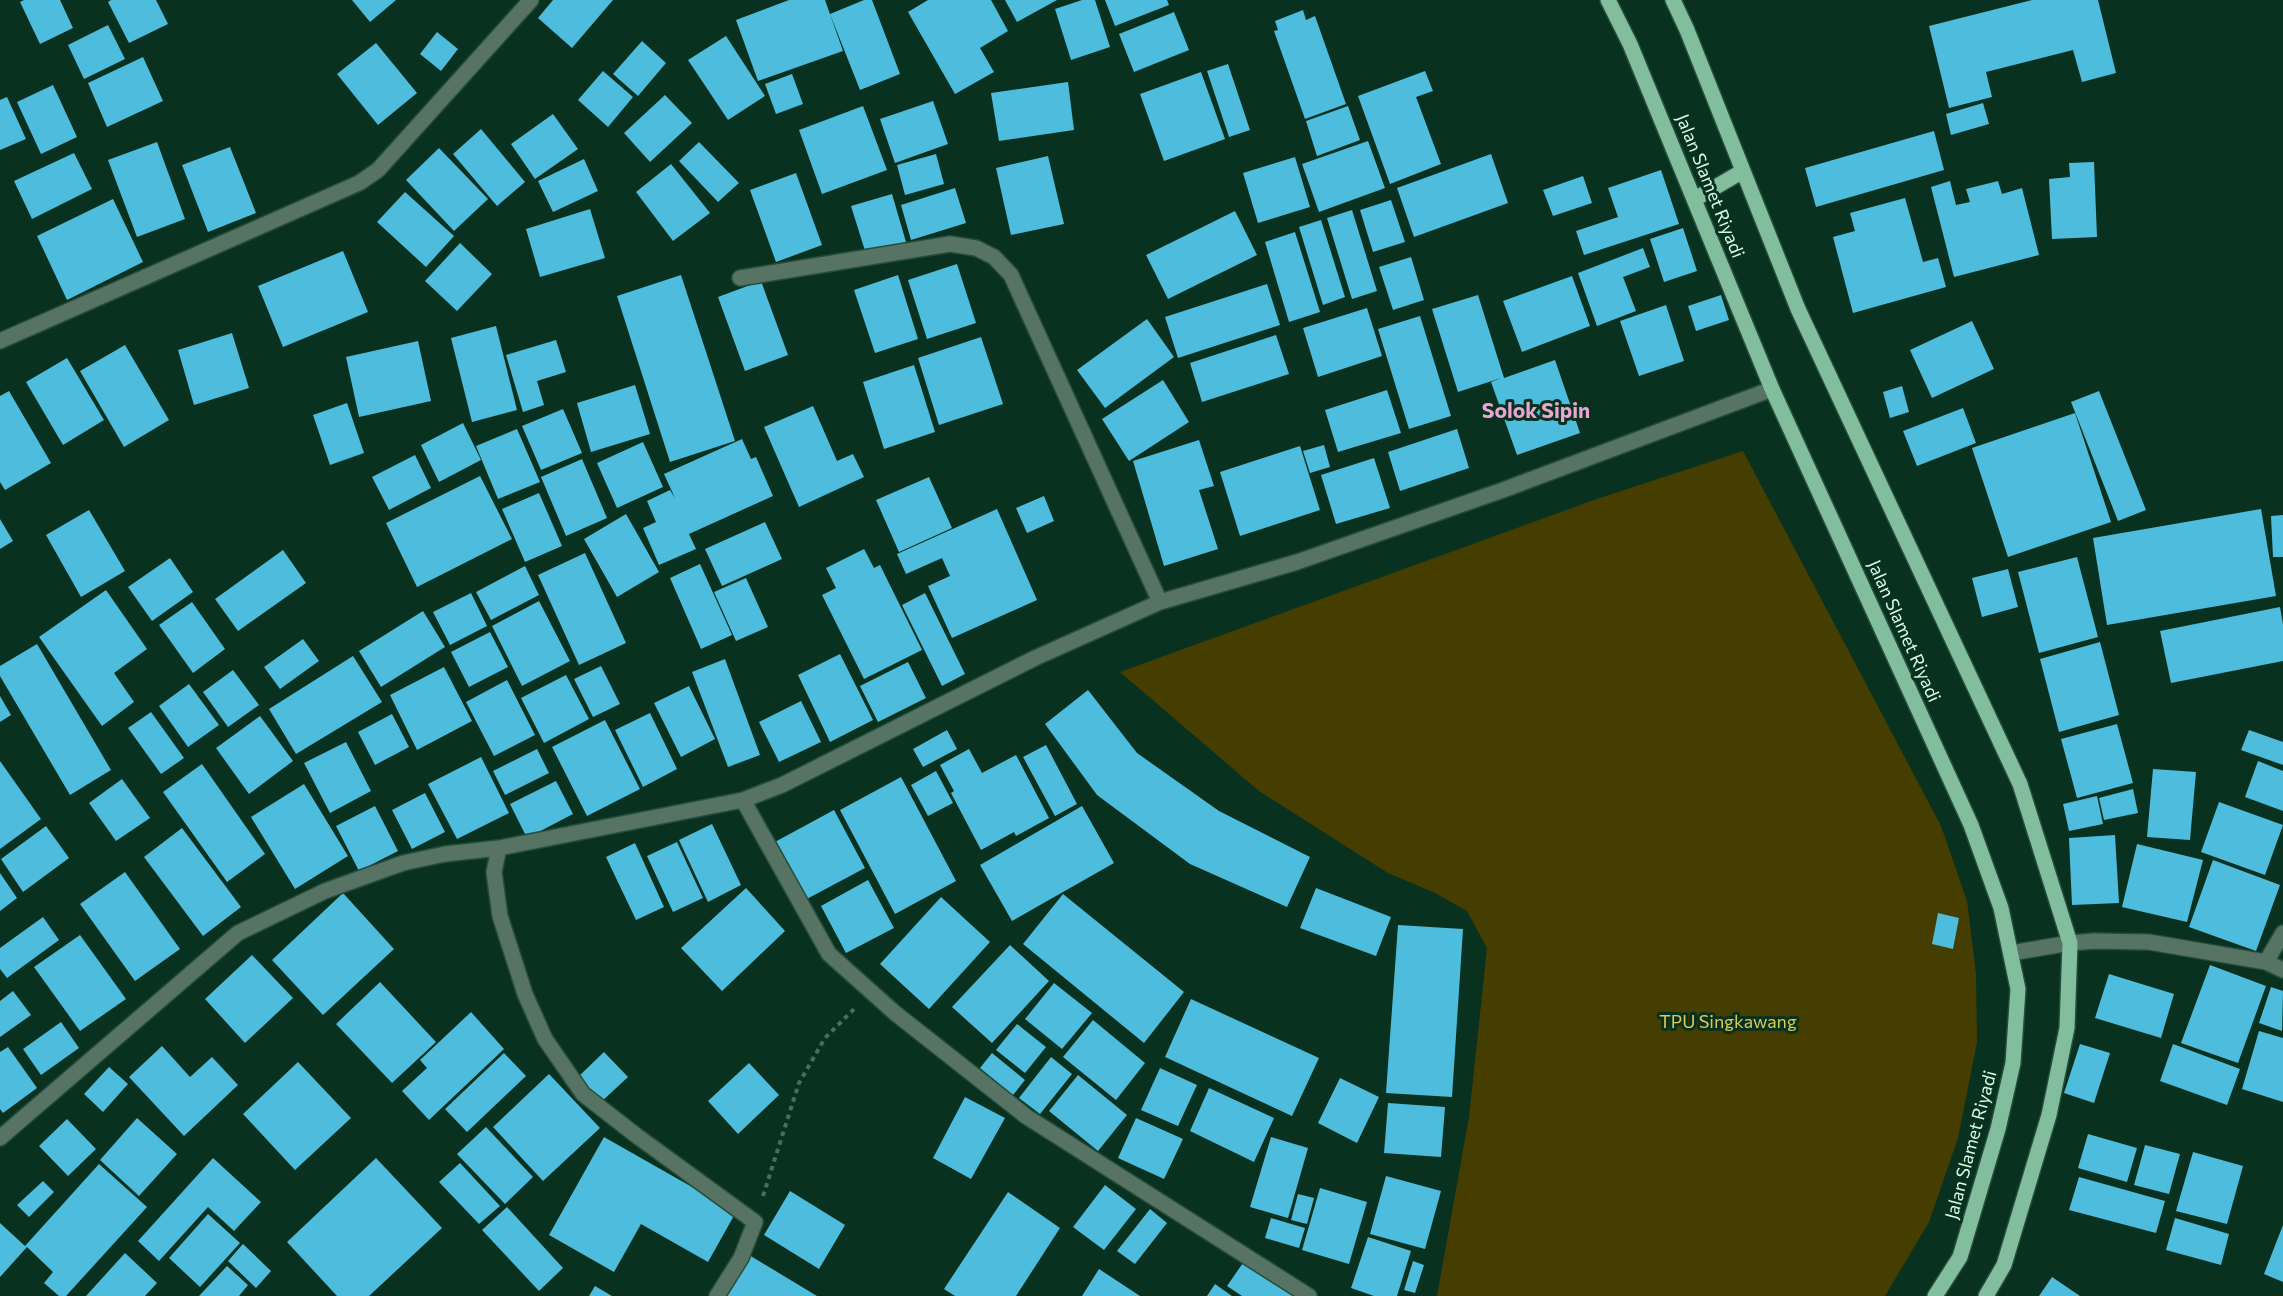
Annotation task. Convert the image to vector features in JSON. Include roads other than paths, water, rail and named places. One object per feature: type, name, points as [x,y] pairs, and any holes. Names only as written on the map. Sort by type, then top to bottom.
[{"type":"main road","name":"Jalan Slamet Riyadi","points":[[1608,0],[1630,44],[1772,389],[1971,825],[2001,908],[2018,989],[2013,1063],[1998,1129],[1960,1257],[1935,1296]]},
{"type":"main road","name":"Jalan Slamet Riyadi","points":[[1673,0],[1798,309],[2020,784],[2070,943],[2067,1028],[2049,1115],[2004,1265],[1986,1296]]},
{"type":"main road","points":[[1695,199],[1743,171]]},
{"type":"street","points":[[0,341],[359,183],[378,170],[531,0]]},
{"type":"street","points":[[740,278],[950,244],[976,248],[994,257],[1011,275],[1160,602]]},
{"type":"street","points":[[0,1138],[238,933],[325,891],[403,863],[445,854],[500,848],[684,809],[742,800],[782,785],[1035,658],[1160,602],[1297,562],[1503,490],[1772,389]]},
{"type":"street","points":[[742,800],[829,954],[895,1013],[1027,1117],[1309,1296]]},
{"type":"street","points":[[500,848],[494,872],[500,916],[525,994],[545,1039],[583,1094],[755,1222],[741,1258],[717,1296]]},
{"type":"street","points":[[2266,962],[2283,933]]},
{"type":"street","points":[[2011,953],[2094,941],[2149,942],[2266,962],[2283,970]]},
{"type":"district","name":"Solok Sipin","points":[[1536,411]]},
{"type":"park label","name":"TPU Singkawang","points":[[1728,1022]]}]
